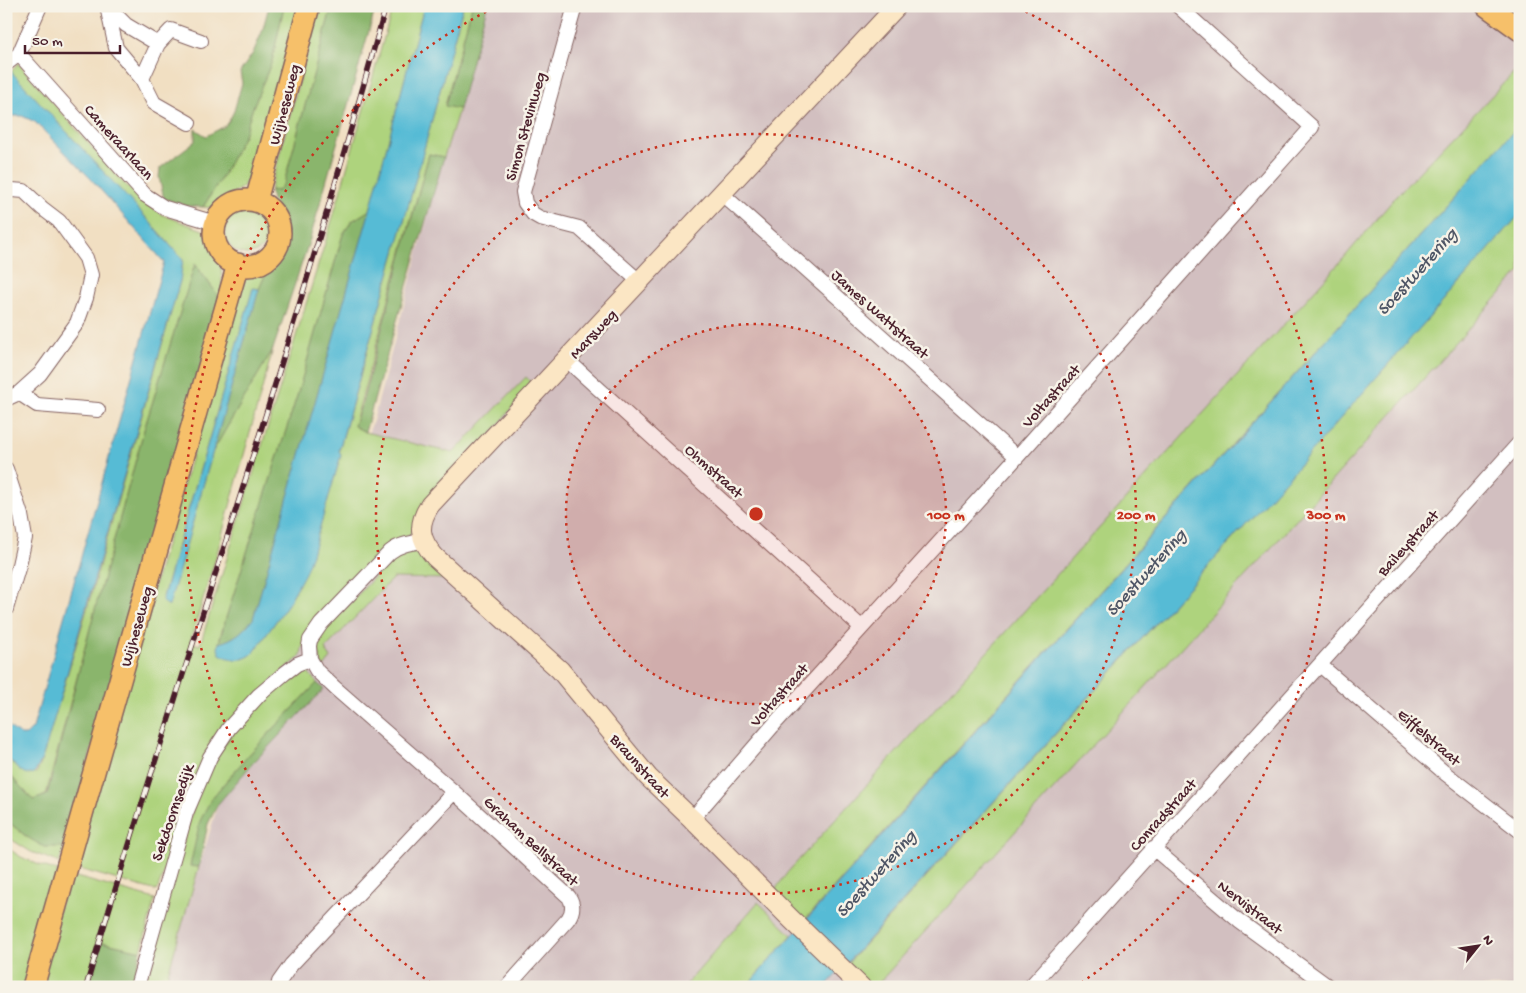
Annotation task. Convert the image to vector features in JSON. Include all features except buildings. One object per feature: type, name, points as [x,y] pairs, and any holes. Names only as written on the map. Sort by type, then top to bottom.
[{"type":"main road","name":"Wijheseweg","points":[[256,201],[309,6]]},
{"type":"main road","points":[[1487,6],[1520,30]]},
{"type":"main road","points":[[256,201],[267,206],[279,225],[279,237],[276,248],[269,257],[260,263],[249,266],[238,264],[226,258],[218,249],[214,236],[215,223],[227,207],[236,202],[256,201]]},
{"type":"main road","name":"Wijheseweg","points":[[33,987],[238,264]]},
{"type":"street","points":[[11,60],[40,6]]},
{"type":"street","points":[[158,44],[126,25],[107,6],[116,48],[142,79],[154,103],[190,123]]},
{"type":"street","name":"Simon Stevinweg","points":[[575,6],[523,192],[525,202],[533,214],[540,218],[579,228],[640,282]]},
{"type":"street","name":"Marsweg","points":[[423,541],[421,525],[424,514],[430,505],[897,6]]},
{"type":"street","name":"Voltastraat","points":[[692,818],[776,721],[1017,457],[1312,127],[1178,6]]},
{"type":"street","points":[[142,79],[158,44],[171,30],[201,41]]},
{"type":"street","name":"Cameraarlaan","points":[[11,60],[145,195],[165,208],[215,223]]},
{"type":"street","points":[[6,192],[12,190],[24,192],[59,221],[86,258],[91,275],[86,298],[77,323],[40,374],[12,396]]},
{"type":"street","name":"James Wattstraat","points":[[722,194],[1017,457]]},
{"type":"street","name":"Ohmstraat","points":[[567,360],[861,627]]},
{"type":"street","points":[[12,396],[37,405],[98,410]]},
{"type":"street","name":"Baileystraat","points":[[1320,665],[1520,442]]},
{"type":"street","points":[[6,469],[21,515],[25,538],[20,564],[6,609]]},
{"type":"street","points":[[310,659],[309,646],[315,631],[390,552],[405,544],[423,541]]},
{"type":"street","name":"Braunstraat","points":[[423,541],[435,557],[560,670],[648,777],[692,818],[857,983]]},
{"type":"street","name":"Graham Bellstraat","points":[[310,659],[317,671],[454,792],[566,894],[571,901],[572,910],[568,919],[507,987]]},
{"type":"street","name":"Sekdoornsedijk","points":[[137,987],[186,813],[210,757],[229,728],[259,695],[297,664],[310,659]]},
{"type":"street","name":"Eiffelstraat","points":[[1320,665],[1446,774],[1520,831]]},
{"type":"street","name":"Conradstraat","points":[[1030,987],[1320,665]]},
{"type":"street","points":[[278,987],[279,982],[291,965],[454,792]]},
{"type":"street","name":"Nervistraat","points":[[1154,848],[1239,920],[1329,987]]},
{"type":"shaded area","points":[[484,6],[1520,6],[1520,987],[164,987],[218,804],[280,657],[373,421]]},
{"type":"green space","points":[[269,6],[284,6],[272,61],[244,135],[222,177],[203,207],[188,206],[164,199],[159,177],[160,168],[195,141],[195,129],[206,136],[225,126],[230,119],[242,83],[240,72],[253,53],[262,32]]},
{"type":"green space","points":[[284,6],[299,6],[257,162],[243,187],[220,201],[213,208],[203,207],[222,177],[244,135],[272,61]]},
{"type":"green space","points":[[319,6],[332,6],[284,183],[278,191],[270,190]]},
{"type":"green space","points":[[332,6],[376,6],[310,239],[273,349],[213,451],[259,289],[271,262],[282,249],[286,233],[283,218],[272,200],[270,190],[278,191],[284,183]]},
{"type":"green space","points":[[393,6],[424,6],[370,210],[352,221],[343,234],[298,393],[219,641],[220,654],[234,658],[243,658],[255,651],[288,604],[312,554],[341,455],[339,451],[463,6],[472,6],[445,105],[459,109],[444,157],[429,154],[354,426],[365,432],[453,453],[526,377],[530,381],[530,386],[410,534],[391,542],[313,625],[302,648],[301,656],[273,679],[196,784],[157,891],[72,867],[241,288],[253,272],[271,262],[259,289],[253,288],[162,600],[169,605],[213,451],[273,349],[216,557],[190,642],[200,645],[333,217]]},
{"type":"green space","points":[[472,6],[487,6],[459,109],[445,106]]},
{"type":"green space","points":[[18,63],[117,176],[140,199],[163,215],[203,230],[208,237],[221,268],[222,283],[220,298],[195,264],[144,430],[46,795],[33,800],[6,771],[6,756],[15,766],[36,773],[40,766],[87,609],[180,281],[183,260],[11,72]]},
{"type":"green space","points":[[1520,66],[1520,124],[803,922],[773,893],[787,873],[1343,259],[1399,193]]},
{"type":"green space","points":[[429,154],[444,157],[365,432],[354,426],[362,403]]},
{"type":"green space","points":[[251,210],[263,216],[268,223],[268,241],[263,248],[256,253],[243,254],[235,251],[228,244],[225,228],[228,220],[235,213]]},
{"type":"green space","points":[[370,210],[253,619],[238,634],[219,643],[298,393],[343,234],[352,221]]},
{"type":"green space","points":[[1520,214],[1520,272],[875,987],[870,987],[848,963],[1295,470]]},
{"type":"green space","points":[[195,264],[220,298],[64,847],[44,847],[27,837],[6,820],[6,771],[33,800],[47,795],[144,430]]},
{"type":"green space","points":[[410,551],[419,554],[449,579],[393,578],[325,649],[331,658],[323,668],[319,650],[323,632],[393,557]]},
{"type":"green space","points":[[304,667],[317,683],[246,758],[211,799],[190,866],[199,867],[164,987],[143,987],[198,790],[210,764],[245,716],[285,680]]},
{"type":"green space","points":[[317,683],[324,689],[252,764],[218,804],[208,824],[199,867],[190,866],[200,821],[211,799],[246,758]]},
{"type":"green space","points":[[6,820],[27,837],[64,847],[59,863],[31,852],[6,836]]},
{"type":"green space","points":[[6,847],[21,857],[58,871],[23,987],[6,987]]},
{"type":"green space","points":[[69,875],[155,899],[141,951],[101,942],[88,987],[36,987]]},
{"type":"green space","points":[[758,902],[792,935],[746,987],[684,987]]},
{"type":"green space","points":[[101,942],[141,951],[132,987],[88,987]]},
{"type":"water","points":[[424,6],[463,6],[339,450],[341,455],[312,554],[305,573],[288,604],[255,651],[243,659],[229,658],[220,654],[218,649],[219,643],[238,634],[253,619],[370,210]]},
{"type":"water","points":[[6,66],[183,260],[180,281],[46,747],[39,766],[31,774],[21,771],[6,756],[6,724],[21,735],[26,735],[33,728],[164,262],[92,180],[35,122],[22,116],[6,118]]},
{"type":"water","name":"Soestwetering","points":[[1520,124],[1520,214],[1295,470],[825,987],[746,987]]},
{"type":"water","points":[[253,288],[259,289],[169,606],[162,601]]},
{"type":"railway","points":[[86,987],[139,813],[272,396],[386,6]]}]
